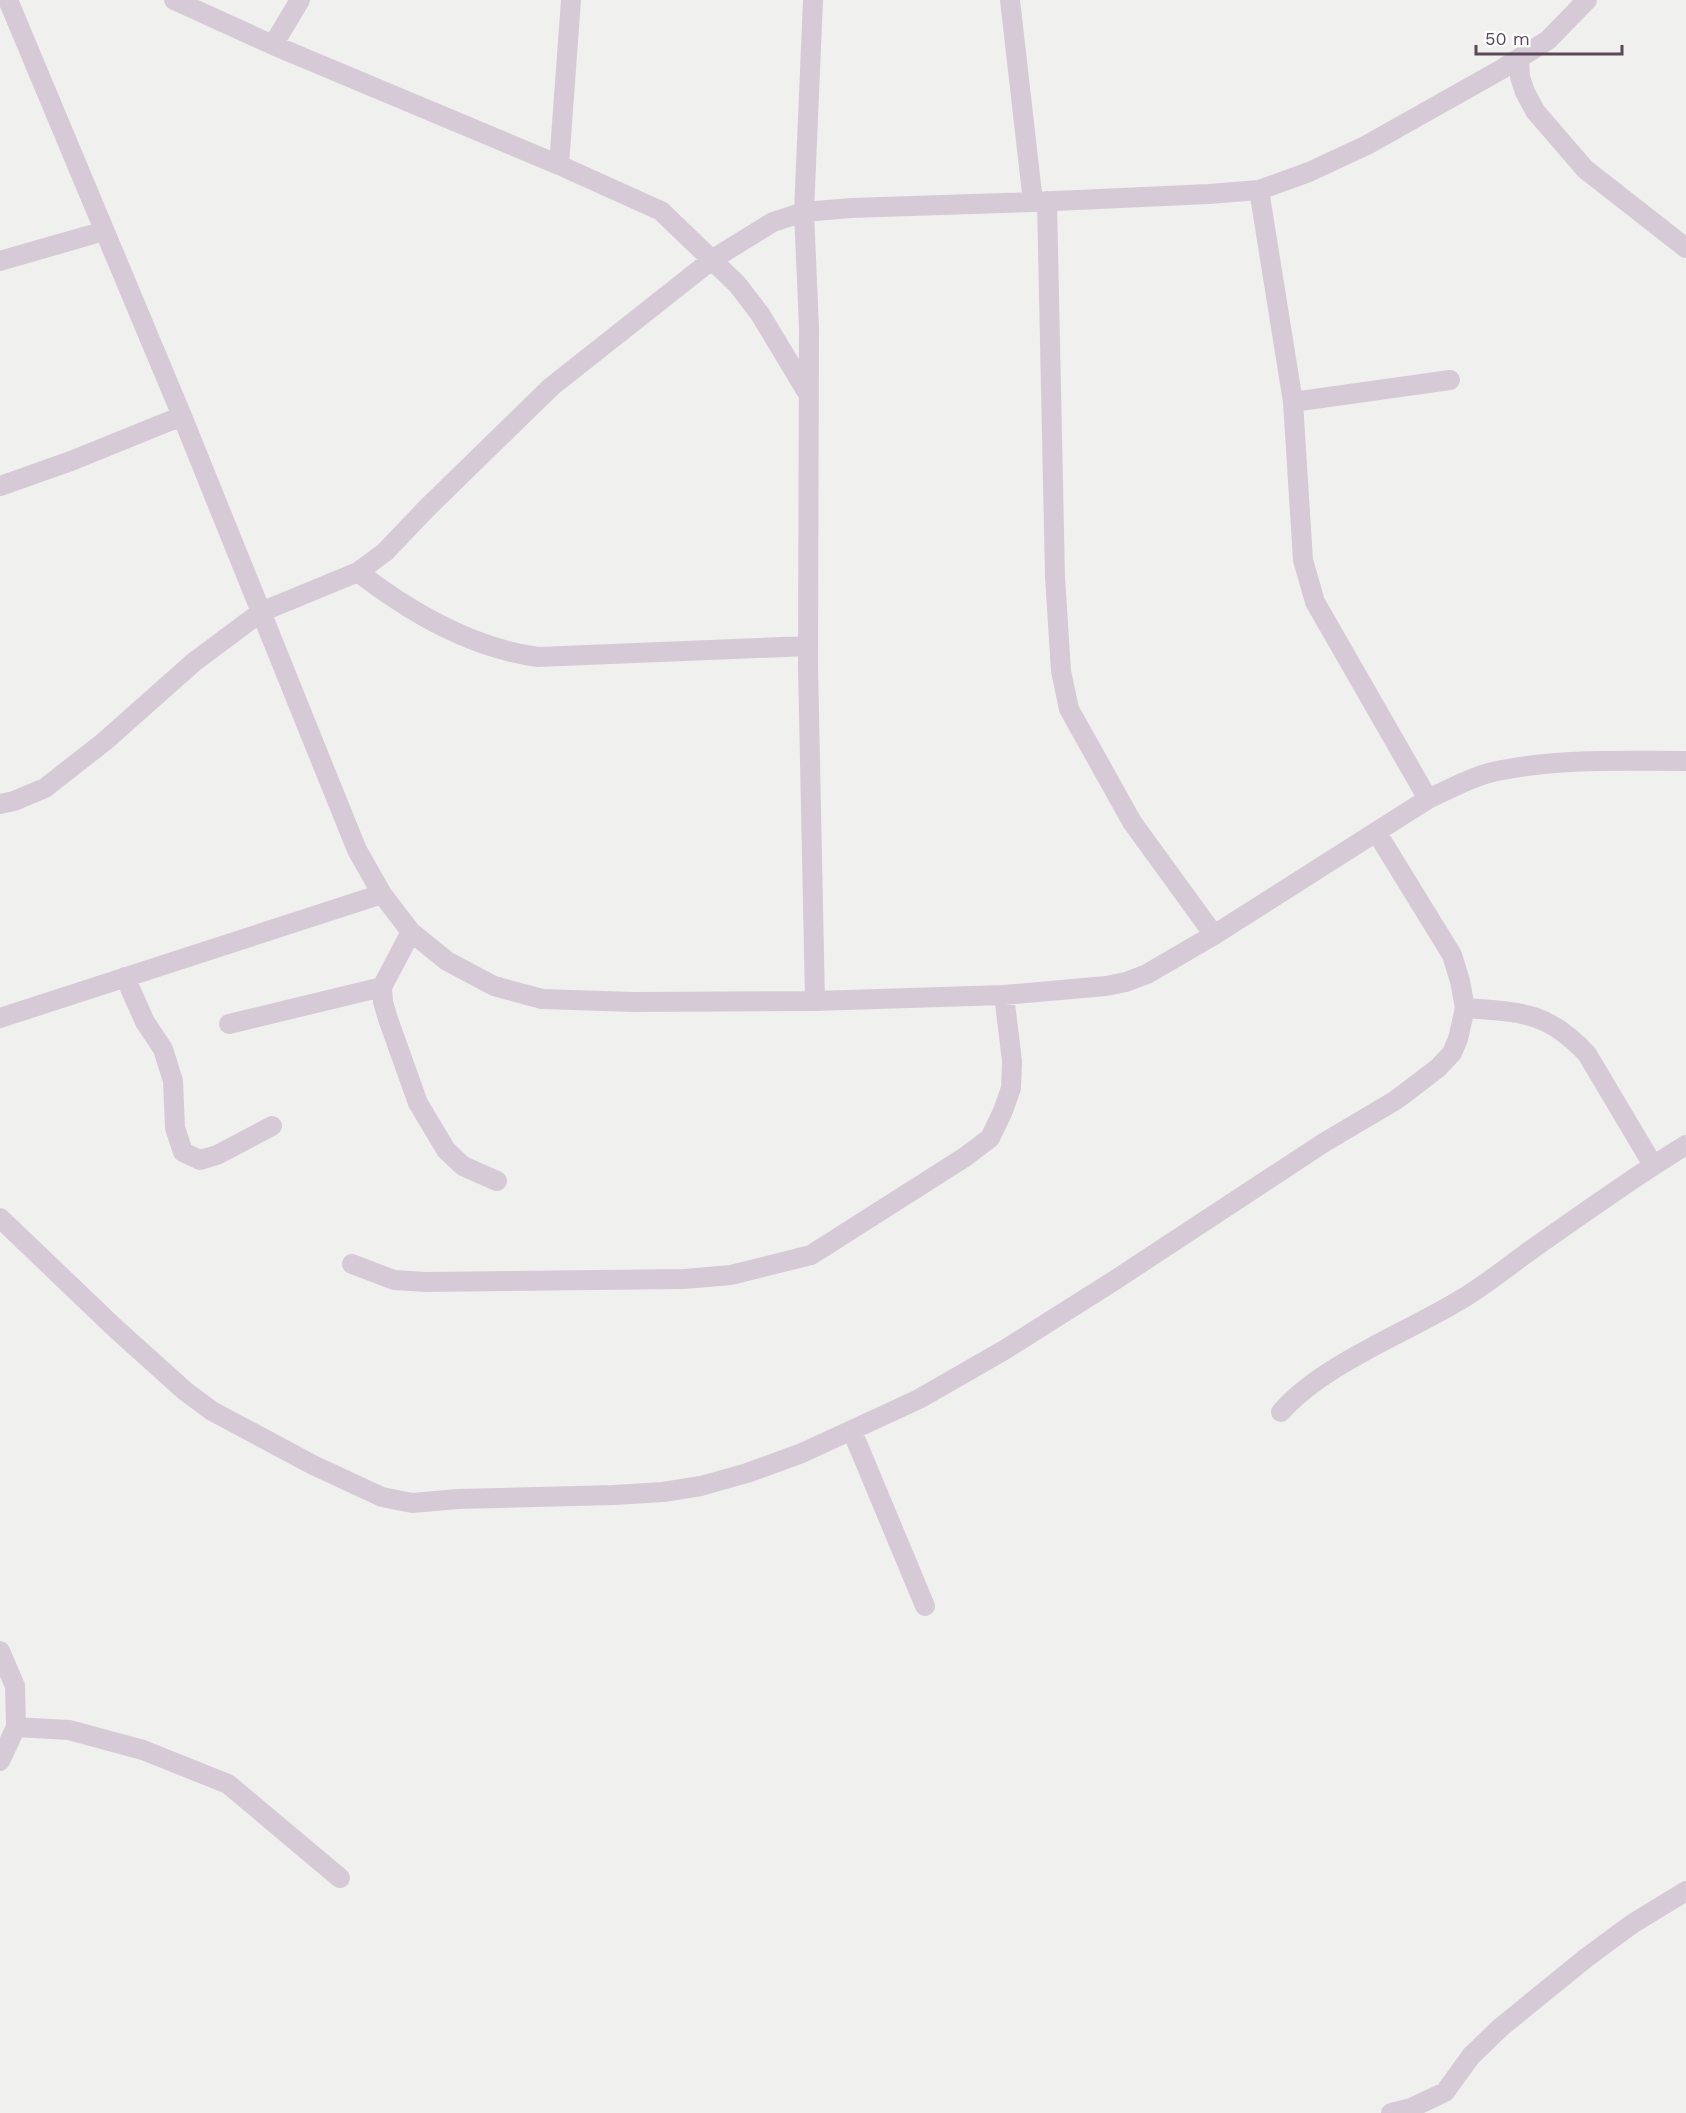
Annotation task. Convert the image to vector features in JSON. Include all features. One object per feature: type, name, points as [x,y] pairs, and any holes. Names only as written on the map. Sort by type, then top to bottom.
[{"type":"street","points":[[10,0],[182,416],[357,850],[382,894],[411,932],[447,961],[494,986],[542,999],[634,1002],[815,1001],[1004,995],[1106,986],[1147,974],[1214,935],[1428,800],[1463,782],[1495,771],[1585,760],[1686,761]]},
{"type":"street","points":[[174,0],[273,45],[559,165],[661,211],[737,284],[760,314],[807,393]]},
{"type":"street","points":[[273,45],[300,0]]},
{"type":"street","points":[[559,165],[571,0]]},
{"type":"street","points":[[813,0],[804,212],[808,328],[808,646],[815,1001]]},
{"type":"street","points":[[1010,0],[1040,201],[1055,577],[1061,670],[1069,709],[1132,822],[1214,935]]},
{"type":"street","points":[[0,804],[14,801],[45,788],[105,741],[194,662],[261,612],[358,572],[385,552],[551,387],[713,260],[773,222],[804,212],[851,208],[1259,190],[1309,172],[1367,145],[1520,58],[1548,40],[1587,0]]},
{"type":"street","points":[[1520,58],[1525,92],[1535,111],[1585,169],[1686,248]]},
{"type":"street","points":[[1259,190],[1293,402],[1303,560],[1315,602],[1428,800]]},
{"type":"street","points":[[0,261],[104,231]]},
{"type":"street","points":[[1293,402],[1450,380]]},
{"type":"street","points":[[0,486],[71,461],[182,416]]},
{"type":"street","points":[[358,572],[389,596],[441,626],[508,653],[538,657],[808,646]]},
{"type":"street","points":[[0,1218],[115,1328],[185,1391],[212,1412],[313,1465],[382,1497],[412,1503],[458,1499],[663,1492],[701,1486],[747,1473],[802,1453],[919,1399],[1006,1349],[1112,1282],[1325,1142],[1396,1100],[1438,1068],[1452,1053],[1464,1008],[1452,955],[1377,833]]},
{"type":"street","points":[[0,1018],[382,894]]},
{"type":"street","points":[[411,932],[382,987],[388,1019],[418,1103],[447,1150],[463,1166],[496,1180]]},
{"type":"street","points":[[125,977],[145,1022],[163,1049],[173,1081],[175,1128],[183,1152],[201,1160],[218,1155],[272,1126]]},
{"type":"street","points":[[230,1024],[382,987]]},
{"type":"street","points":[[352,1264],[394,1280],[426,1282],[641,1281],[731,1275],[811,1255],[956,1163],[990,1138],[1004,1111],[1011,1088],[1012,1060],[1004,995]]},
{"type":"street","points":[[1464,1008],[1506,1011],[1545,1020],[1573,1040],[1587,1054],[1653,1165]]},
{"type":"street","points":[[1281,1412],[1298,1396],[1340,1367],[1465,1297],[1653,1165],[1686,1145]]},
{"type":"street","points":[[852,1431],[925,1606]]},
{"type":"street","points":[[0,1651],[15,1686],[16,1727],[0,1761]]},
{"type":"street","points":[[16,1727],[69,1730],[143,1749],[228,1784],[340,1878]]},
{"type":"street","points":[[1391,2113],[1411,2108],[1445,2092],[1471,2056],[1500,2028],[1632,1924],[1686,1891]]}]
